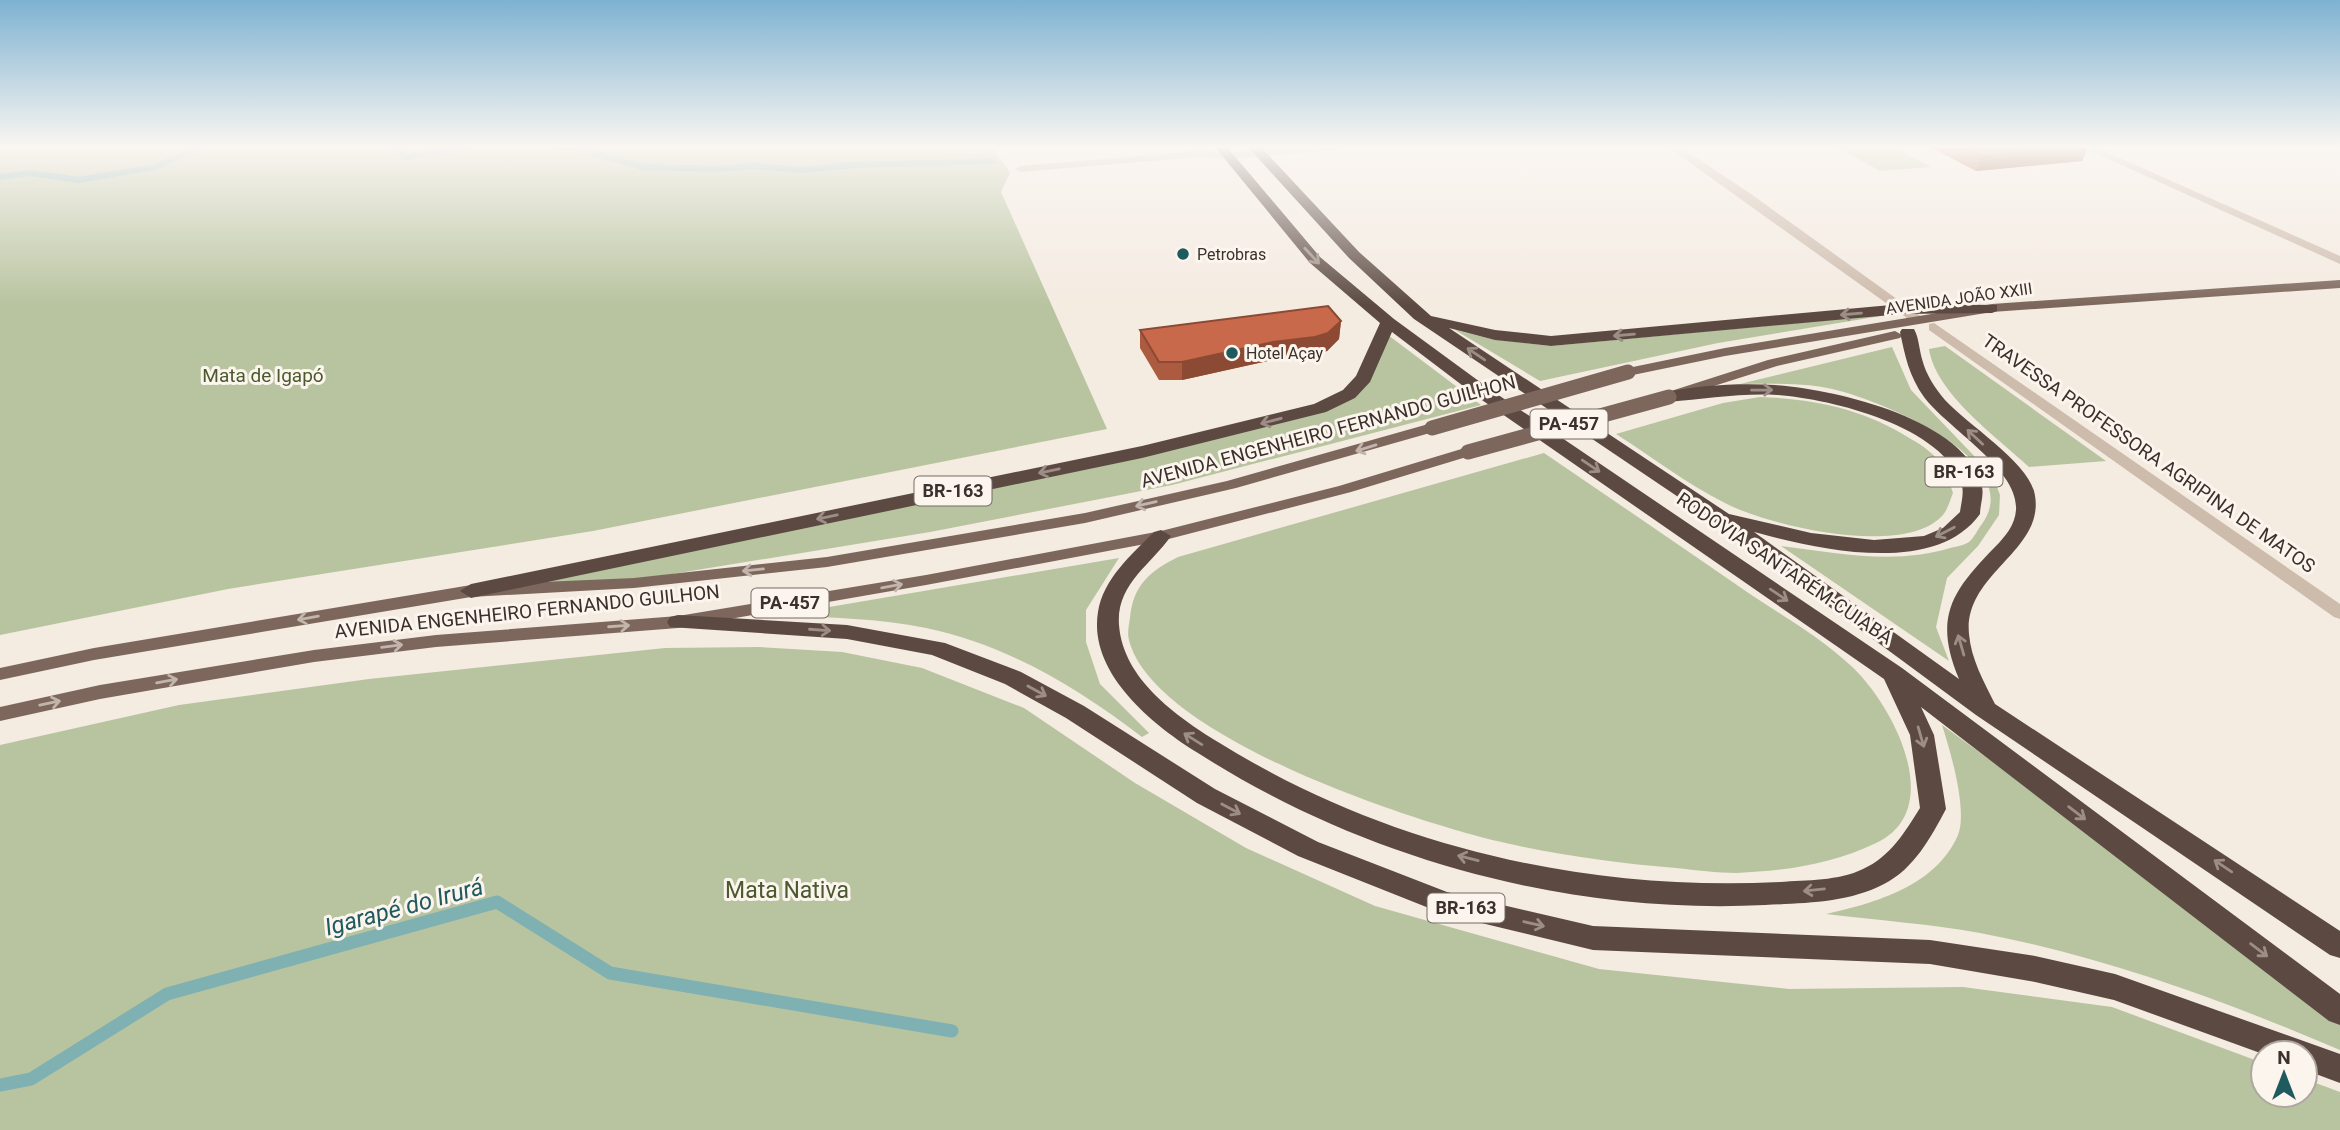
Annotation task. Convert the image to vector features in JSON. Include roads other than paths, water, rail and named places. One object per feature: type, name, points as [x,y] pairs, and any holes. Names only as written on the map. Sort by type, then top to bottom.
[{"type":"highway","name":"RODOVIA SANTARÉM-CUIABÁ","points":[[1264,200],[1315,260],[1388,322],[1485,394],[1894,674],[2340,1012]]},
{"type":"highway","name":"RODOVIA SANTARÉM-CUIABÁ","points":[[1303,200],[1354,254],[1420,316],[1709,509],[1985,709],[2340,946]]},
{"type":"highway","name":"BR-163","points":[[1420,316],[1495,335],[1550,341],[1902,309],[1992,309]]},
{"type":"highway","name":"BR-163","points":[[471,591],[1128,454],[1320,408],[1349,394],[1364,379],[1388,322]]},
{"type":"highway","name":"BR-163","points":[[1913,326],[1916,369],[1928,388],[1943,408],[2010,470],[2024,490],[2026,512],[2020,534],[1968,586],[1959,607],[1957,633],[1967,669],[1985,709]]},
{"type":"highway","name":"BR-163","points":[[1669,397],[1774,390],[1845,401],[1886,415],[1925,435],[1947,451],[1964,470],[1972,487],[1970,514],[1949,533],[1890,545],[1844,545],[1798,537],[1760,529],[1709,509]]},
{"type":"highway","name":"BR-163","points":[[1161,536],[1125,573],[1110,607],[1108,625],[1118,662],[1142,695],[1167,718],[1184,733],[1277,790],[1396,840],[1530,874],[1653,892],[1757,896],[1847,887],[1884,872],[1907,850],[1933,809],[1922,735],[1894,674]]},
{"type":"highway","name":"BR-163","points":[[678,622],[847,632],[937,648],[1013,678],[1075,712],[1206,796],[1308,849],[1444,903],[1593,938],[1930,952],[2035,969],[2115,988],[2260,1039]]},
{"type":"highway","points":[[2319,1061],[2340,1069]]},
{"type":"main road","name":"AVENIDA JOÃO XXIII","points":[[1628,372],[1724,352],[1913,326],[1992,309],[2340,284]]},
{"type":"main road","points":[[1913,326],[1934,327],[2113,300]]},
{"type":"main road","name":"AVENIDA ENGENHEIRO FERNANDO GUILHON","points":[[0,714],[100,692],[314,656],[436,641],[678,622],[1161,536],[1345,489],[1669,397],[1773,363],[1913,326]]},
{"type":"main road","name":"AVENIDA ENGENHEIRO FERNANDO GUILHON","points":[[0,674],[94,654],[471,591],[634,583],[854,558],[1098,515],[1230,485],[1628,372]]},
{"type":"street","points":[[1752,200],[1902,309],[1913,326]]},
{"type":"street","points":[[2205,200],[2340,260]]},
{"type":"street","name":"TRAVESSA PROFESSORA AGRIPINA DE MATOS","points":[[1934,327],[2340,613]]},
{"type":"waterway","name":"Igarapé do Irurá","points":[[0,1085],[31,1079],[167,994],[497,902],[610,973],[952,1031]]},
{"type":"place","name":"Petrobras","points":[[1183,254]]},
{"type":"place","name":"Hotel Açay","points":[[1232,353]]},
{"type":"park label","name":"Mata de Igapó","points":[[263,375]]},
{"type":"park label","name":"Mata Nativa","points":[[787,890]]}]
